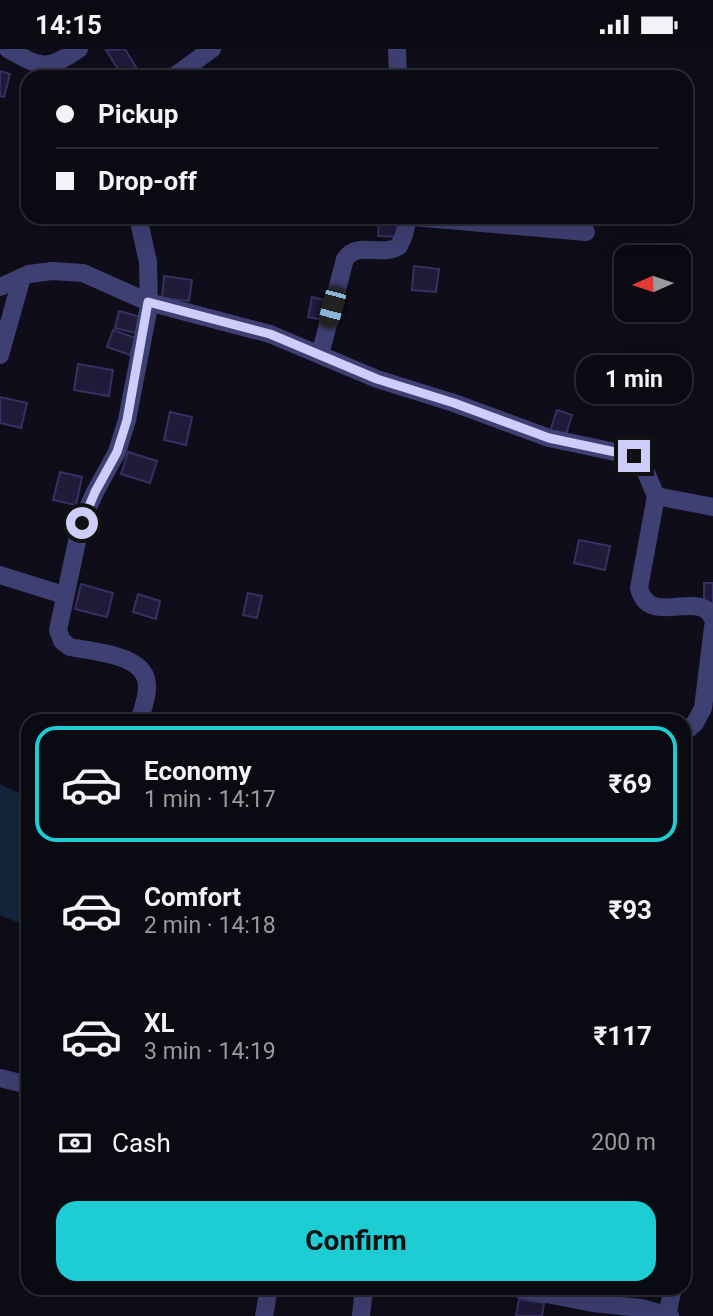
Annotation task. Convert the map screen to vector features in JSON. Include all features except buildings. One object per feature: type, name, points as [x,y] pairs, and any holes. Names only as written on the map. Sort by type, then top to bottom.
[{"type":"street","points":[[8,49],[38,65],[50,65],[79,49]]},
{"type":"street","points":[[183,70],[212,49]]},
{"type":"street","points":[[397,49],[398,70]]},
{"type":"street","points":[[141,224],[148,262],[148,302],[127,420],[117,452],[82,523],[58,630],[62,641],[70,647],[127,659],[140,667],[146,677],[147,688],[141,714]]},
{"type":"street","points":[[320,355],[345,259],[356,249],[386,251],[398,246],[408,224]]},
{"type":"street","points":[[492,224],[586,232]]},
{"type":"street","points":[[0,287],[22,277],[52,271],[83,273],[148,302],[270,334],[377,379],[454,403],[549,438],[634,456],[642,463],[656,496],[639,588],[642,599],[662,607],[702,606],[710,612],[713,619]]},
{"type":"street","points":[[0,355],[22,277]]},
{"type":"street","points":[[656,496],[713,507]]},
{"type":"street","points":[[0,575],[64,595]]},
{"type":"street","points":[[691,727],[703,708],[713,627]]},
{"type":"street","points":[[0,1078],[21,1082]]},
{"type":"street","points":[[264,1316],[268,1295]]},
{"type":"street","points":[[361,1316],[363,1295]]},
{"type":"street","points":[[551,1295],[641,1308],[668,1315],[672,1295]]},
{"type":"water","points":[[0,784],[21,794],[21,924],[0,915]]},
{"type":"route","points":[[82,523],[117,452],[127,420],[148,302],[270,334],[377,379],[454,403],[549,438],[634,456]]}]
